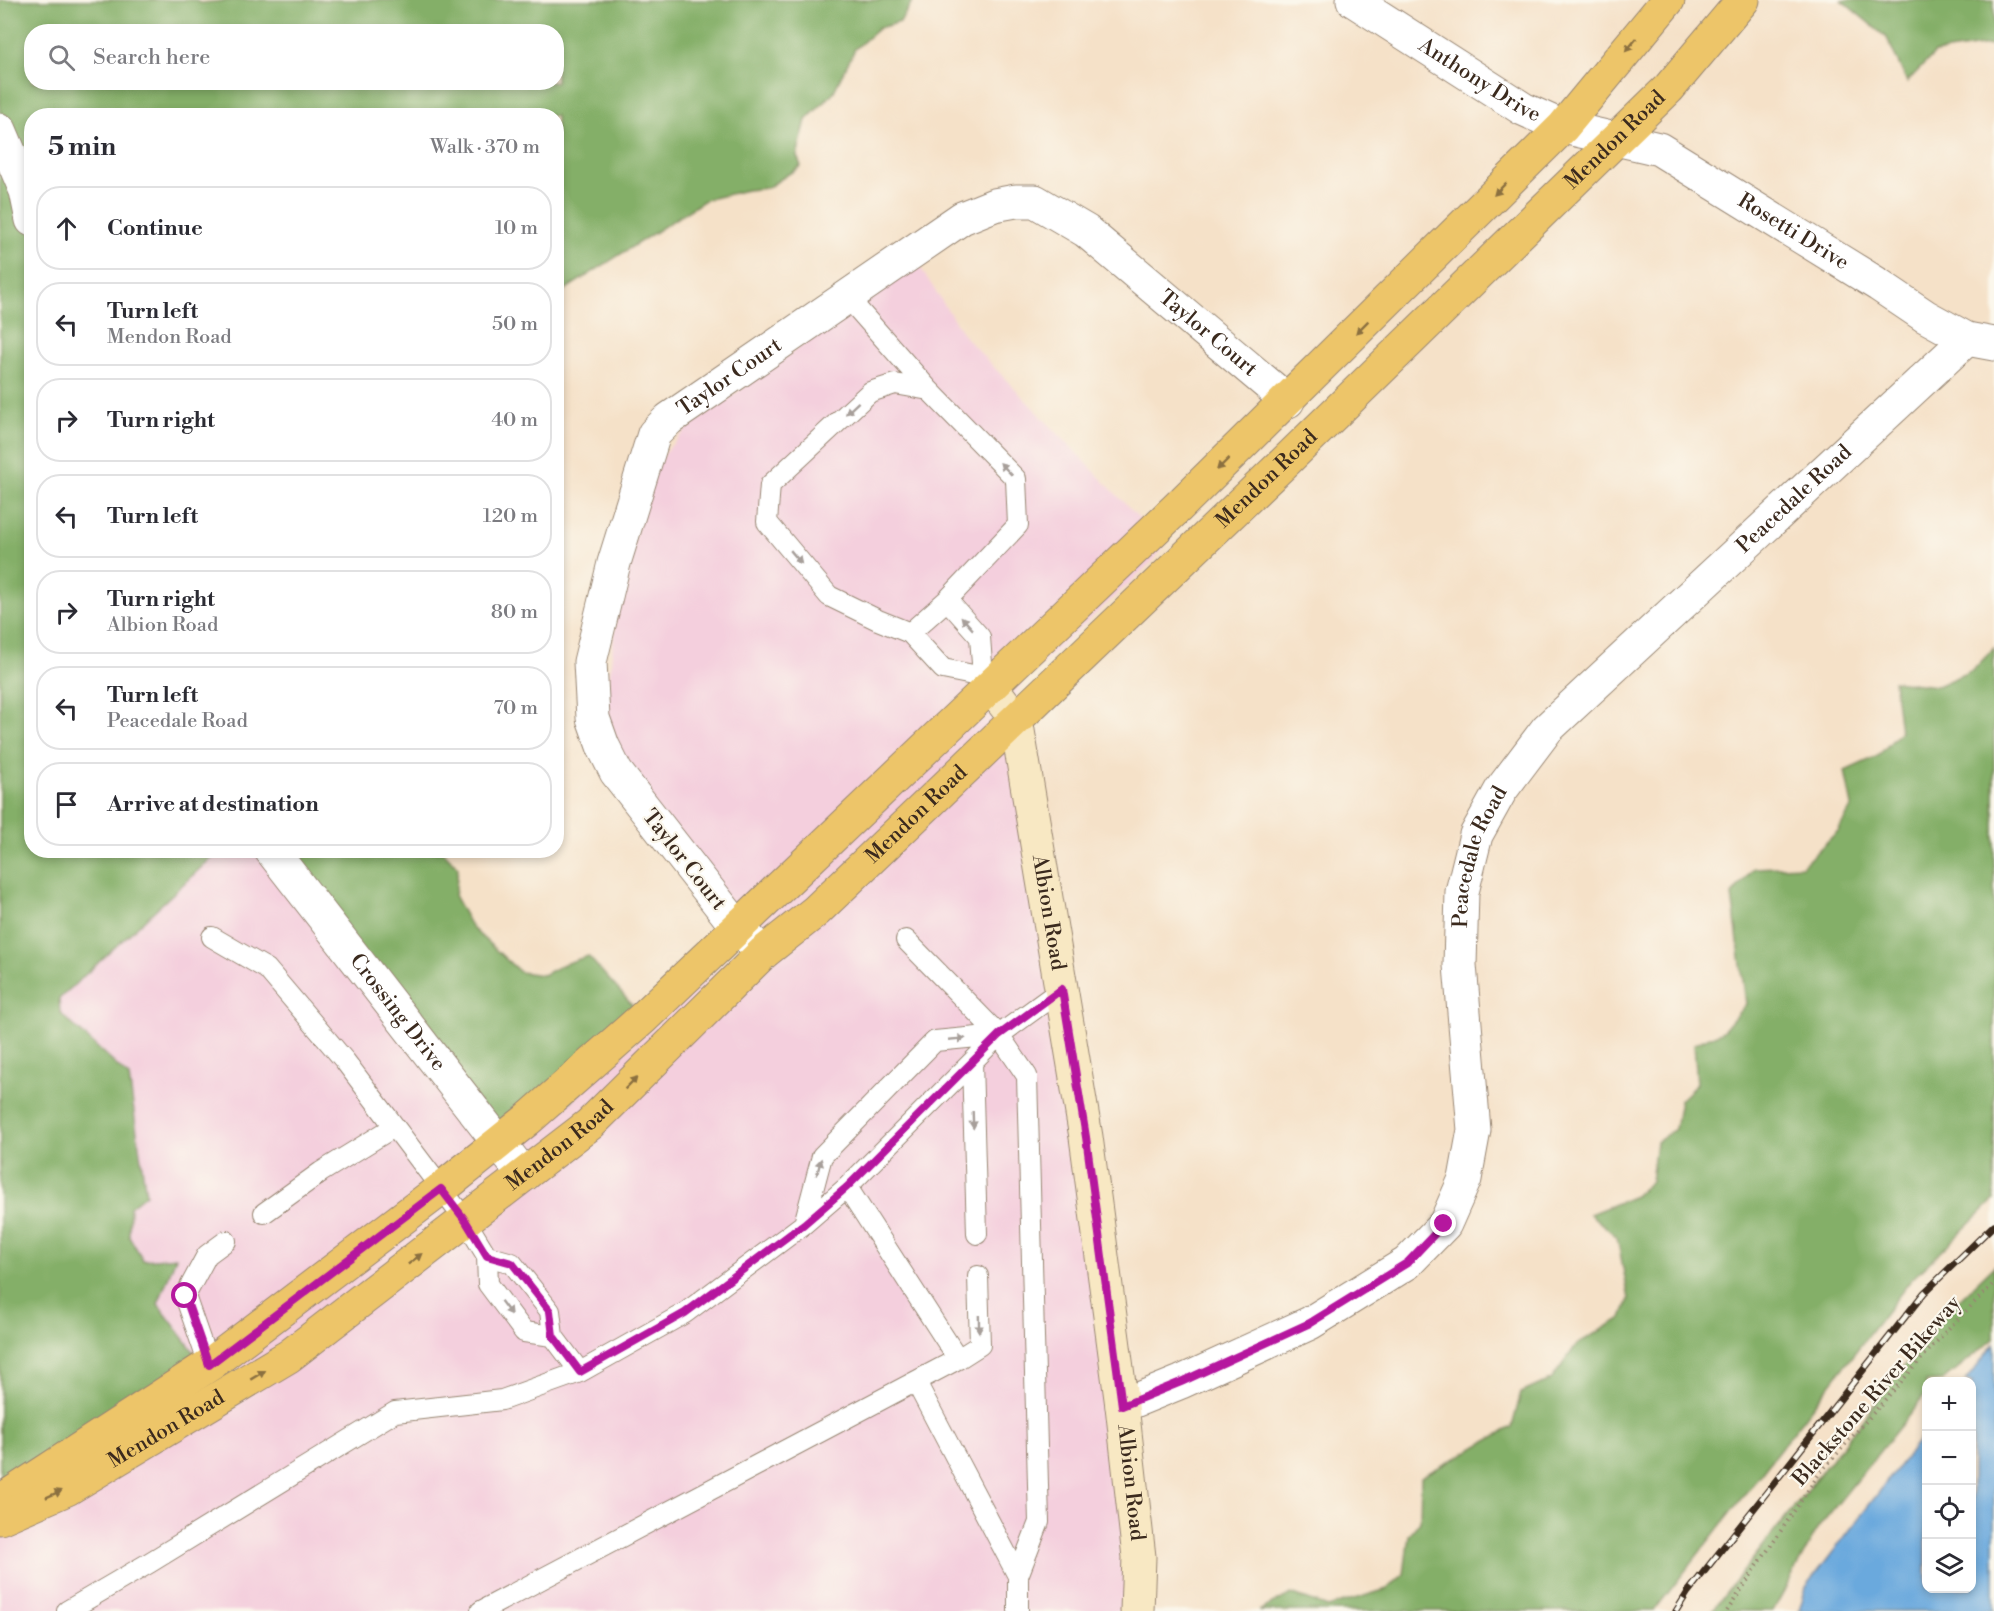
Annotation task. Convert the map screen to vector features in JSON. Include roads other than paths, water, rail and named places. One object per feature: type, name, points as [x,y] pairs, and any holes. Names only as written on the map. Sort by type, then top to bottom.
[{"type":"main road","name":"Mendon Road","points":[[0,1501],[209,1365],[499,1143],[643,1018],[738,928],[987,682],[1288,401],[1563,127],[1668,0]]},
{"type":"main road","name":"Mendon Road","points":[[0,1518],[67,1489],[289,1356],[590,1124],[763,953],[816,911],[1287,460],[1669,88],[1743,0]]},
{"type":"street","name":"Anthony Drive","points":[[1353,0],[1523,109],[1563,127],[1616,138]]},
{"type":"street","points":[[0,130],[24,186]]},
{"type":"street","name":"Rosetti Drive","points":[[1616,138],[1659,149],[1925,316],[1980,341]]},
{"type":"street","name":"Taylor Court","points":[[763,953],[738,928],[616,772],[593,718],[590,662],[614,563],[654,434],[669,419],[962,218],[994,205],[1017,201],[1035,201],[1086,231],[1288,401]]},
{"type":"street","name":"Peacedale Road","points":[[1122,1406],[1181,1382],[1310,1323],[1407,1263],[1444,1224],[1465,1179],[1474,1130],[1460,965],[1462,892],[1476,835],[1501,790],[1547,729],[1980,341]]},
{"type":"street","name":"Albion Road","points":[[987,682],[1016,719],[1086,1137],[1122,1406],[1139,1557],[1137,1611]]},
{"type":"street","name":"Crossing Drive","points":[[277,858],[524,1175]]},
{"type":"lane","points":[[848,297],[929,390],[1016,479],[1018,525],[947,600],[910,633]]},
{"type":"lane","points":[[929,390],[895,384],[870,392],[770,485],[767,522],[829,596],[910,633],[943,669],[987,682],[980,637],[947,600]]},
{"type":"lane","points":[[212,937],[267,969],[345,1061],[465,1220],[487,1256],[488,1284],[524,1332],[553,1336]]},
{"type":"lane","points":[[906,940],[999,1035],[1027,1076],[1039,1522],[1018,1576],[1018,1611]]},
{"type":"lane","points":[[67,1611],[395,1412],[502,1400],[580,1372],[685,1313],[804,1224],[847,1187],[999,1035],[1062,989]]},
{"type":"lane","points":[[804,1224],[822,1156],[934,1041],[999,1035]]},
{"type":"lane","points":[[972,1062],[977,1234]]},
{"type":"lane","points":[[264,1213],[321,1172],[393,1127]]},
{"type":"lane","points":[[847,1187],[958,1359]]},
{"type":"lane","points":[[209,1365],[185,1296],[207,1255],[226,1241]]},
{"type":"lane","points":[[487,1256],[512,1263],[550,1311],[553,1336],[580,1372]]},
{"type":"lane","points":[[481,1611],[916,1382],[980,1345],[978,1276]]},
{"type":"lane","points":[[916,1382],[1018,1576]]},
{"type":"water","points":[[1994,1344],[1994,1611],[1799,1611],[1806,1587],[1922,1436],[1922,1593],[1976,1593],[1976,1377],[1968,1377]]},
{"type":"railway","points":[[1676,1611],[1688,1592],[1924,1293],[1994,1225]]}]
